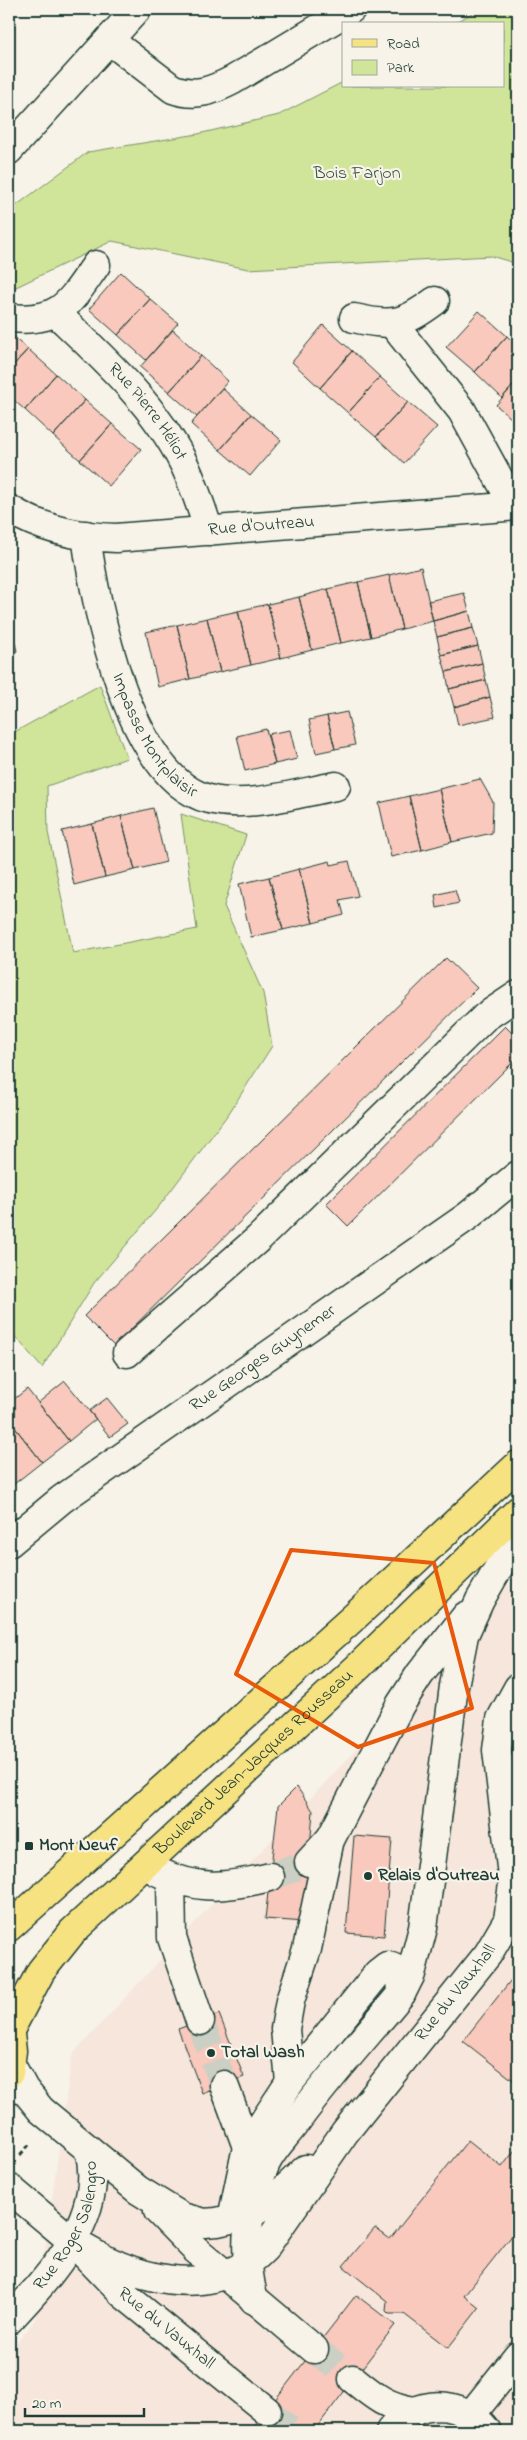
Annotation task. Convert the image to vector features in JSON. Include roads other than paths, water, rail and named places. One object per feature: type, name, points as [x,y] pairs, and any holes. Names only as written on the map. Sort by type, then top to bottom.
[{"type":"main road","points":[[9,1927],[366,1606],[518,1465]]},
{"type":"main road","name":"Boulevard Jean-Jacques Rousseau","points":[[9,2029],[41,1971],[73,1931],[372,1654],[518,1511]]},
{"type":"main road","points":[[9,2029],[12,2051],[10,2069]]},
{"type":"street","points":[[9,150],[136,9]]},
{"type":"street","points":[[109,40],[173,89],[185,93],[198,94],[213,91],[233,80],[352,9]]},
{"type":"street","points":[[11,318],[26,320],[56,313],[76,293],[96,265]]},
{"type":"street","points":[[354,318],[392,323],[409,320],[436,301]]},
{"type":"street","name":"Rue Pierre Héliot","points":[[56,313],[98,354],[156,418],[183,462],[195,488],[209,531]]},
{"type":"street","points":[[392,323],[462,412],[516,506]]},
{"type":"street","name":"Rue d'Outreau","points":[[9,509],[40,525],[86,535],[116,538],[516,506]]},
{"type":"street","name":"Impasse Montplaisir","points":[[86,535],[92,580],[104,629],[131,710],[155,758],[180,785],[208,799],[243,802],[336,786]]},
{"type":"street","points":[[127,1353],[258,1239],[485,1016],[518,995]]},
{"type":"street","name":"Rue Georges Guynemer","points":[[9,1543],[62,1499],[468,1216],[518,1175]]},
{"type":"street","points":[[240,2218],[267,2162],[303,2112],[401,1994],[412,1974],[423,1928],[454,1686],[464,1635],[480,1600],[518,1534]]},
{"type":"street","points":[[309,1862],[331,1838],[400,1705],[446,1640],[480,1600]]},
{"type":"street","name":"Rue du Vauxhall","points":[[71,2240],[111,2263],[155,2278],[195,2281],[236,2270],[264,2249],[274,2237],[345,2132],[488,1954],[508,1920],[512,1884],[497,1750],[501,1719],[518,1688]]},
{"type":"street","points":[[290,2082],[285,2029],[290,2000],[307,1948],[331,1838]]},
{"type":"street","points":[[144,1865],[190,1884],[233,1886],[270,1877]]},
{"type":"street","points":[[172,1878],[172,1938],[200,2021]]},
{"type":"street","points":[[247,2147],[290,2082],[378,1973],[387,1966],[394,1967],[400,1973],[401,1994]]},
{"type":"street","name":"Rue du Vauxhall","points":[[10,2069],[35,2103],[138,2190],[170,2211],[188,2219],[204,2223],[240,2218],[272,2201],[345,2132]]},
{"type":"street","points":[[224,2085],[247,2147],[240,2218],[246,2244],[236,2270]]},
{"type":"street","name":"Rue Roger Salengro","points":[[9,2320],[60,2259],[83,2219],[91,2195],[93,2170],[89,2150]]},
{"type":"street","name":"Rue du Vauxhall","points":[[9,2188],[71,2240],[123,2294],[267,2411]]},
{"type":"street","name":"Rue du Vauxhall","points":[[138,2190],[184,2239],[236,2270],[254,2300],[314,2349]]},
{"type":"street","points":[[390,2431],[402,2419],[415,2411],[429,2407],[444,2406],[458,2409],[479,2423],[518,2356]]},
{"type":"street","points":[[353,2379],[382,2402],[395,2408],[415,2411]]},
{"type":"tunnel","points":[[270,1877],[309,1862]]},
{"type":"tunnel","points":[[200,2021],[224,2085]]},
{"type":"tunnel","points":[[314,2349],[353,2379]]},
{"type":"tunnel","points":[[267,2411],[291,2431]]},
{"type":"place","name":"Mont Neuf","points":[[29,1846]]},
{"type":"place","name":"Relais d'Outreau","points":[[368,1876]]},
{"type":"place","name":"Total Wash","points":[[211,2053]]},
{"type":"park label","name":"Bois Farjon","points":[[357,174]]}]
